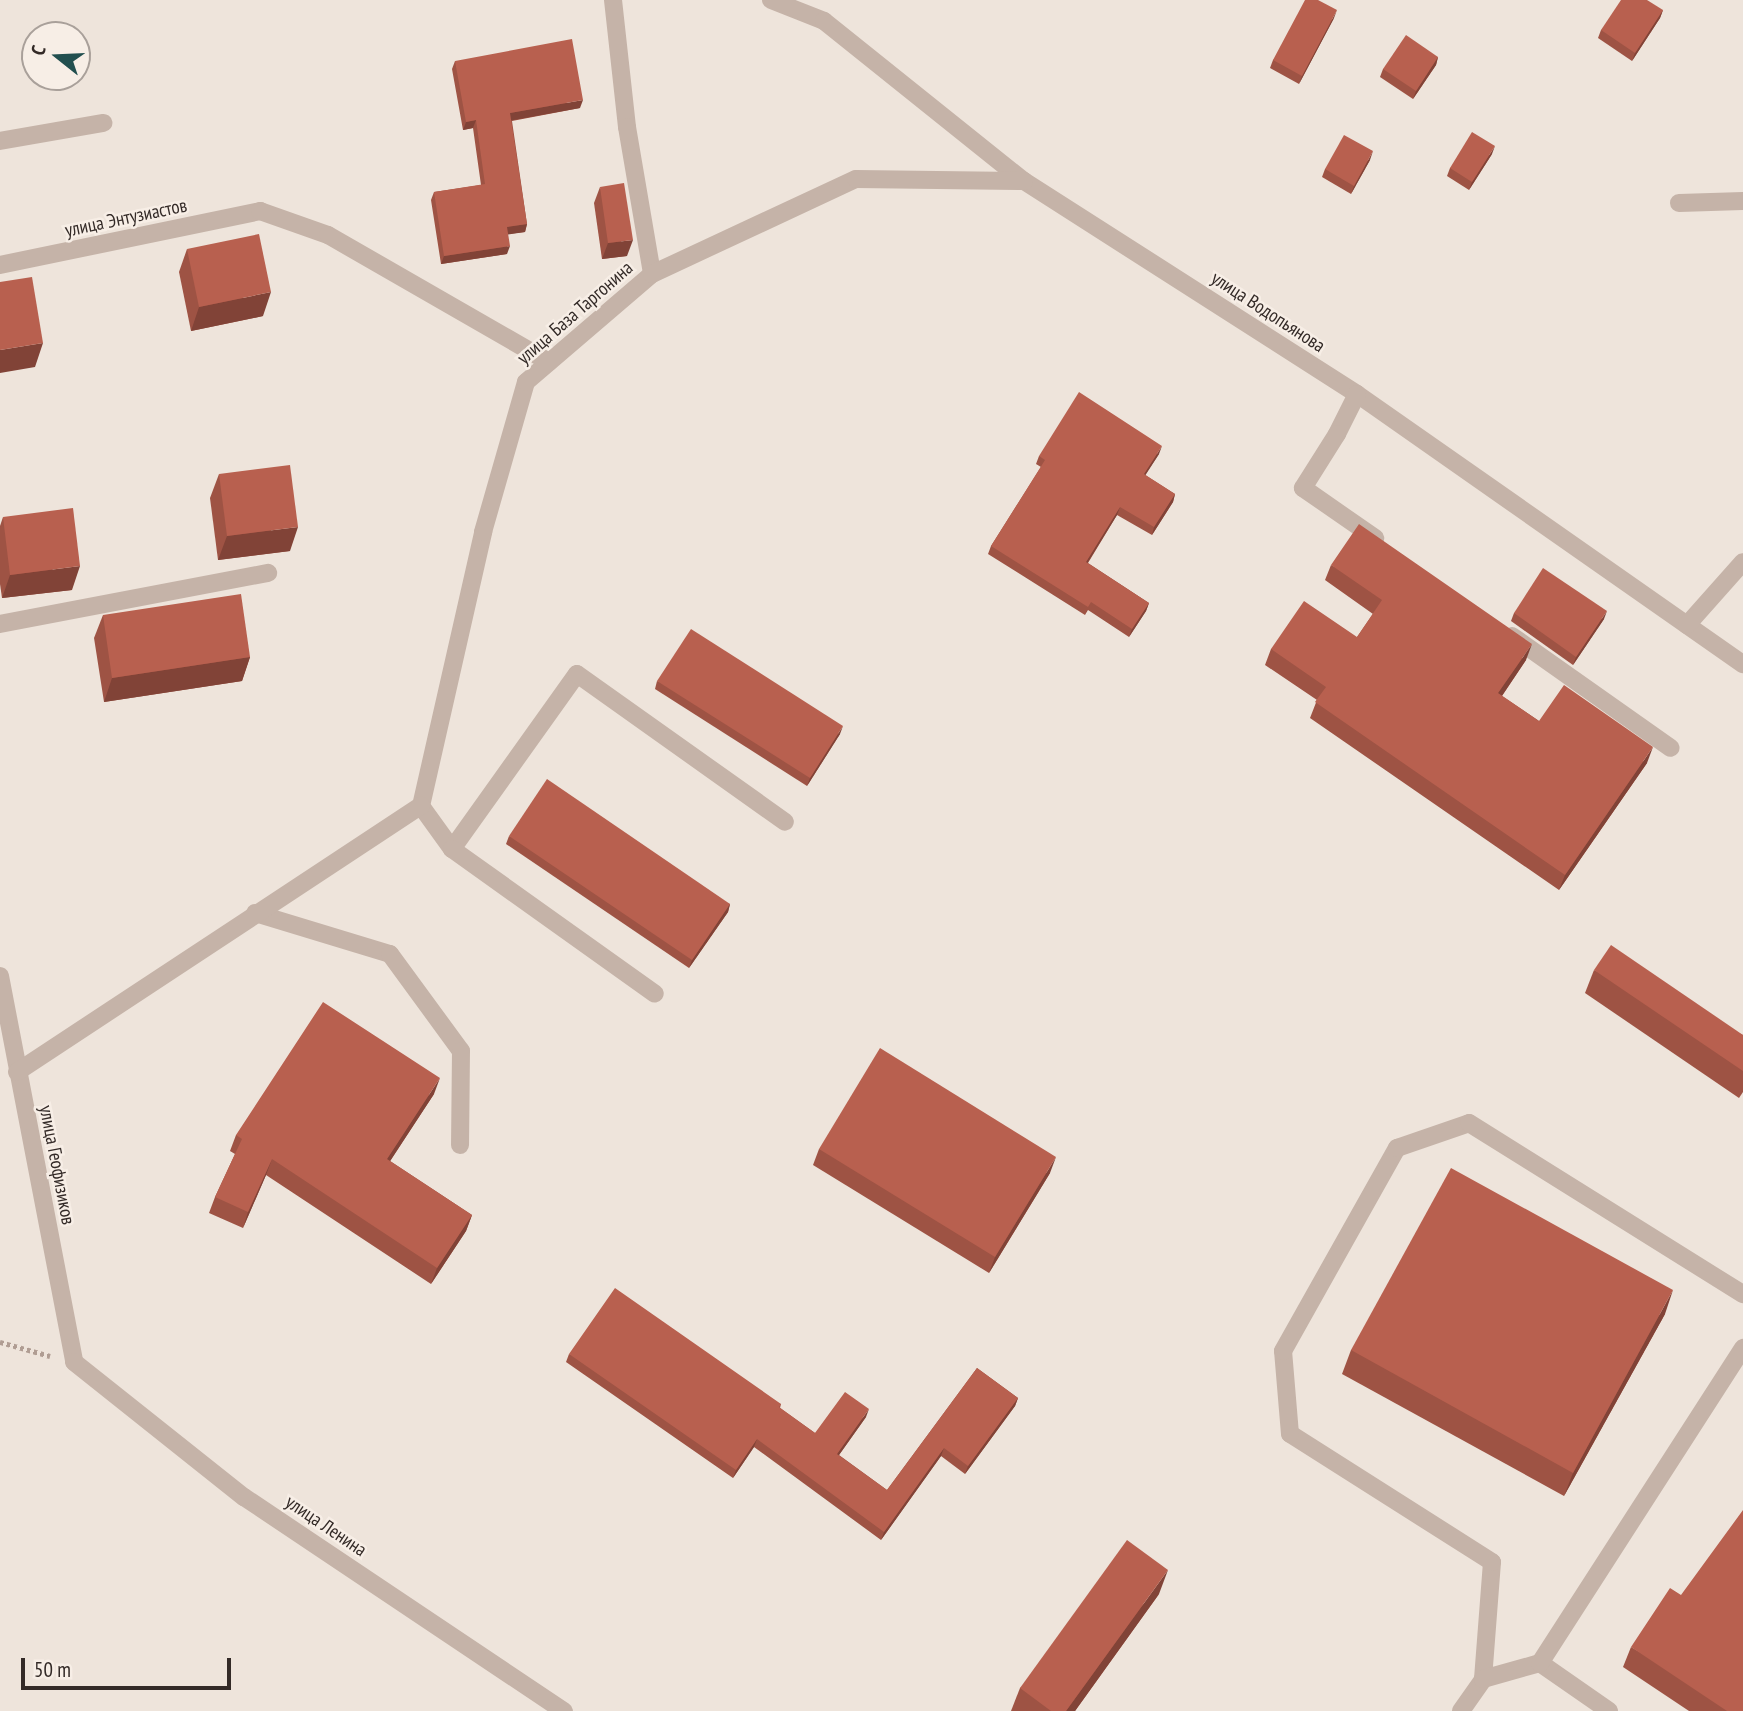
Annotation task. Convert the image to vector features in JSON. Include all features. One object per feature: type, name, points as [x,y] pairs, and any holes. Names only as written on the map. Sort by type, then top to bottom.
[{"type":"street","points":[[613,0],[627,127],[652,274]]},
{"type":"street","name":"улица Водопьянова","points":[[771,0],[824,21],[1024,181],[1357,394],[1743,664]]},
{"type":"street","points":[[0,141],[103,122]]},
{"type":"street","name":"улица База Таргонина","points":[[421,806],[483,532],[526,382],[652,274],[856,179],[1024,181]]},
{"type":"street","points":[[1679,203],[1743,201]]},
{"type":"street","name":"улица Энтузиастов","points":[[0,265],[260,211],[328,235],[549,362]]},
{"type":"street","points":[[1357,394],[1337,434],[1303,488],[1393,551]]},
{"type":"street","points":[[1687,625],[1743,562]]},
{"type":"street","points":[[0,624],[268,573]]},
{"type":"street","points":[[1493,622],[1671,748]]},
{"type":"street","points":[[452,849],[577,674],[785,822]]},
{"type":"street","points":[[17,1072],[421,806],[452,849],[655,994]]},
{"type":"street","points":[[255,913],[390,954],[461,1051],[460,1145]]},
{"type":"street","name":"улица Геофизиков","points":[[0,976],[74,1362]]},
{"type":"street","points":[[1461,1711],[1483,1679],[1492,1562],[1290,1434],[1283,1351],[1397,1148],[1469,1124],[1743,1294]]},
{"type":"street","points":[[1483,1679],[1540,1663],[1743,1348]]},
{"type":"street","name":"улица Ленина","points":[[74,1362],[244,1497],[564,1711]]},
{"type":"street","points":[[1540,1663],[1609,1711]]},
{"type":"path","points":[[0,1342],[74,1362]]},
{"type":"building","points":[[1305,0],[1318,0],[1337,10],[1302,76],[1273,60]]},
{"type":"building","points":[[1621,0],[1647,0],[1663,10],[1635,53],[1601,30]]},
{"type":"building","points":[[1406,35],[1438,57],[1416,91],[1383,69]]},
{"type":"building","points":[[572,39],[583,100],[510,113],[527,224],[507,227],[510,246],[444,256],[434,192],[485,184],[476,120],[466,122],[455,61]]},
{"type":"building","points":[[1472,132],[1495,146],[1472,182],[1450,168]]},
{"type":"building","points":[[1344,135],[1373,151],[1354,186],[1325,169]]},
{"type":"building","points":[[624,183],[633,240],[608,243],[600,187]]},
{"type":"building","points":[[259,234],[271,292],[199,307],[187,249]]},
{"type":"building","points":[[32,277],[43,343],[0,350],[0,282]]},
{"type":"building","points":[[1079,392],[1162,446],[1144,474],[1175,494],[1154,527],[1120,507],[1086,562],[1149,603],[1132,629],[1091,602],[1088,607],[991,546],[1045,460],[1039,456]]},
{"type":"building","points":[[290,465],[298,527],[227,536],[219,474]]},
{"type":"building","points":[[73,508],[80,566],[10,575],[3,517]]},
{"type":"building","points":[[1359,524],[1532,644],[1498,693],[1539,721],[1564,685],[1653,747],[1565,875],[1315,702],[1326,687],[1271,649],[1304,601],[1357,637],[1382,600],[1331,565]]},
{"type":"building","points":[[1543,568],[1607,611],[1576,657],[1514,613]]},
{"type":"building","points":[[241,594],[250,657],[112,678],[103,615]]},
{"type":"building","points":[[691,629],[843,726],[810,778],[657,681]]},
{"type":"building","points":[[547,779],[730,904],[692,960],[509,836]]},
{"type":"building","points":[[1611,945],[1743,1035],[1743,1071],[1594,970]]},
{"type":"building","points":[[323,1002],[440,1078],[387,1159],[472,1215],[437,1268],[272,1159],[248,1212],[215,1197],[242,1139],[236,1135]]},
{"type":"building","points":[[880,1048],[1056,1157],[995,1257],[819,1149]]},
{"type":"building","points":[[1451,1168],[1673,1290],[1573,1473],[1351,1350]]},
{"type":"building","points":[[615,1288],[781,1404],[779,1407],[815,1433],[845,1392],[869,1409],[837,1454],[887,1490],[977,1368],[1018,1398],[968,1466],[944,1448],[884,1532],[757,1439],[736,1470],[569,1354]]},
{"type":"building","points":[[1743,1510],[1743,1711],[1727,1711],[1631,1647],[1670,1588],[1681,1595]]},
{"type":"building","points":[[1127,1540],[1168,1570],[1066,1711],[1051,1711],[1020,1688]]}]
